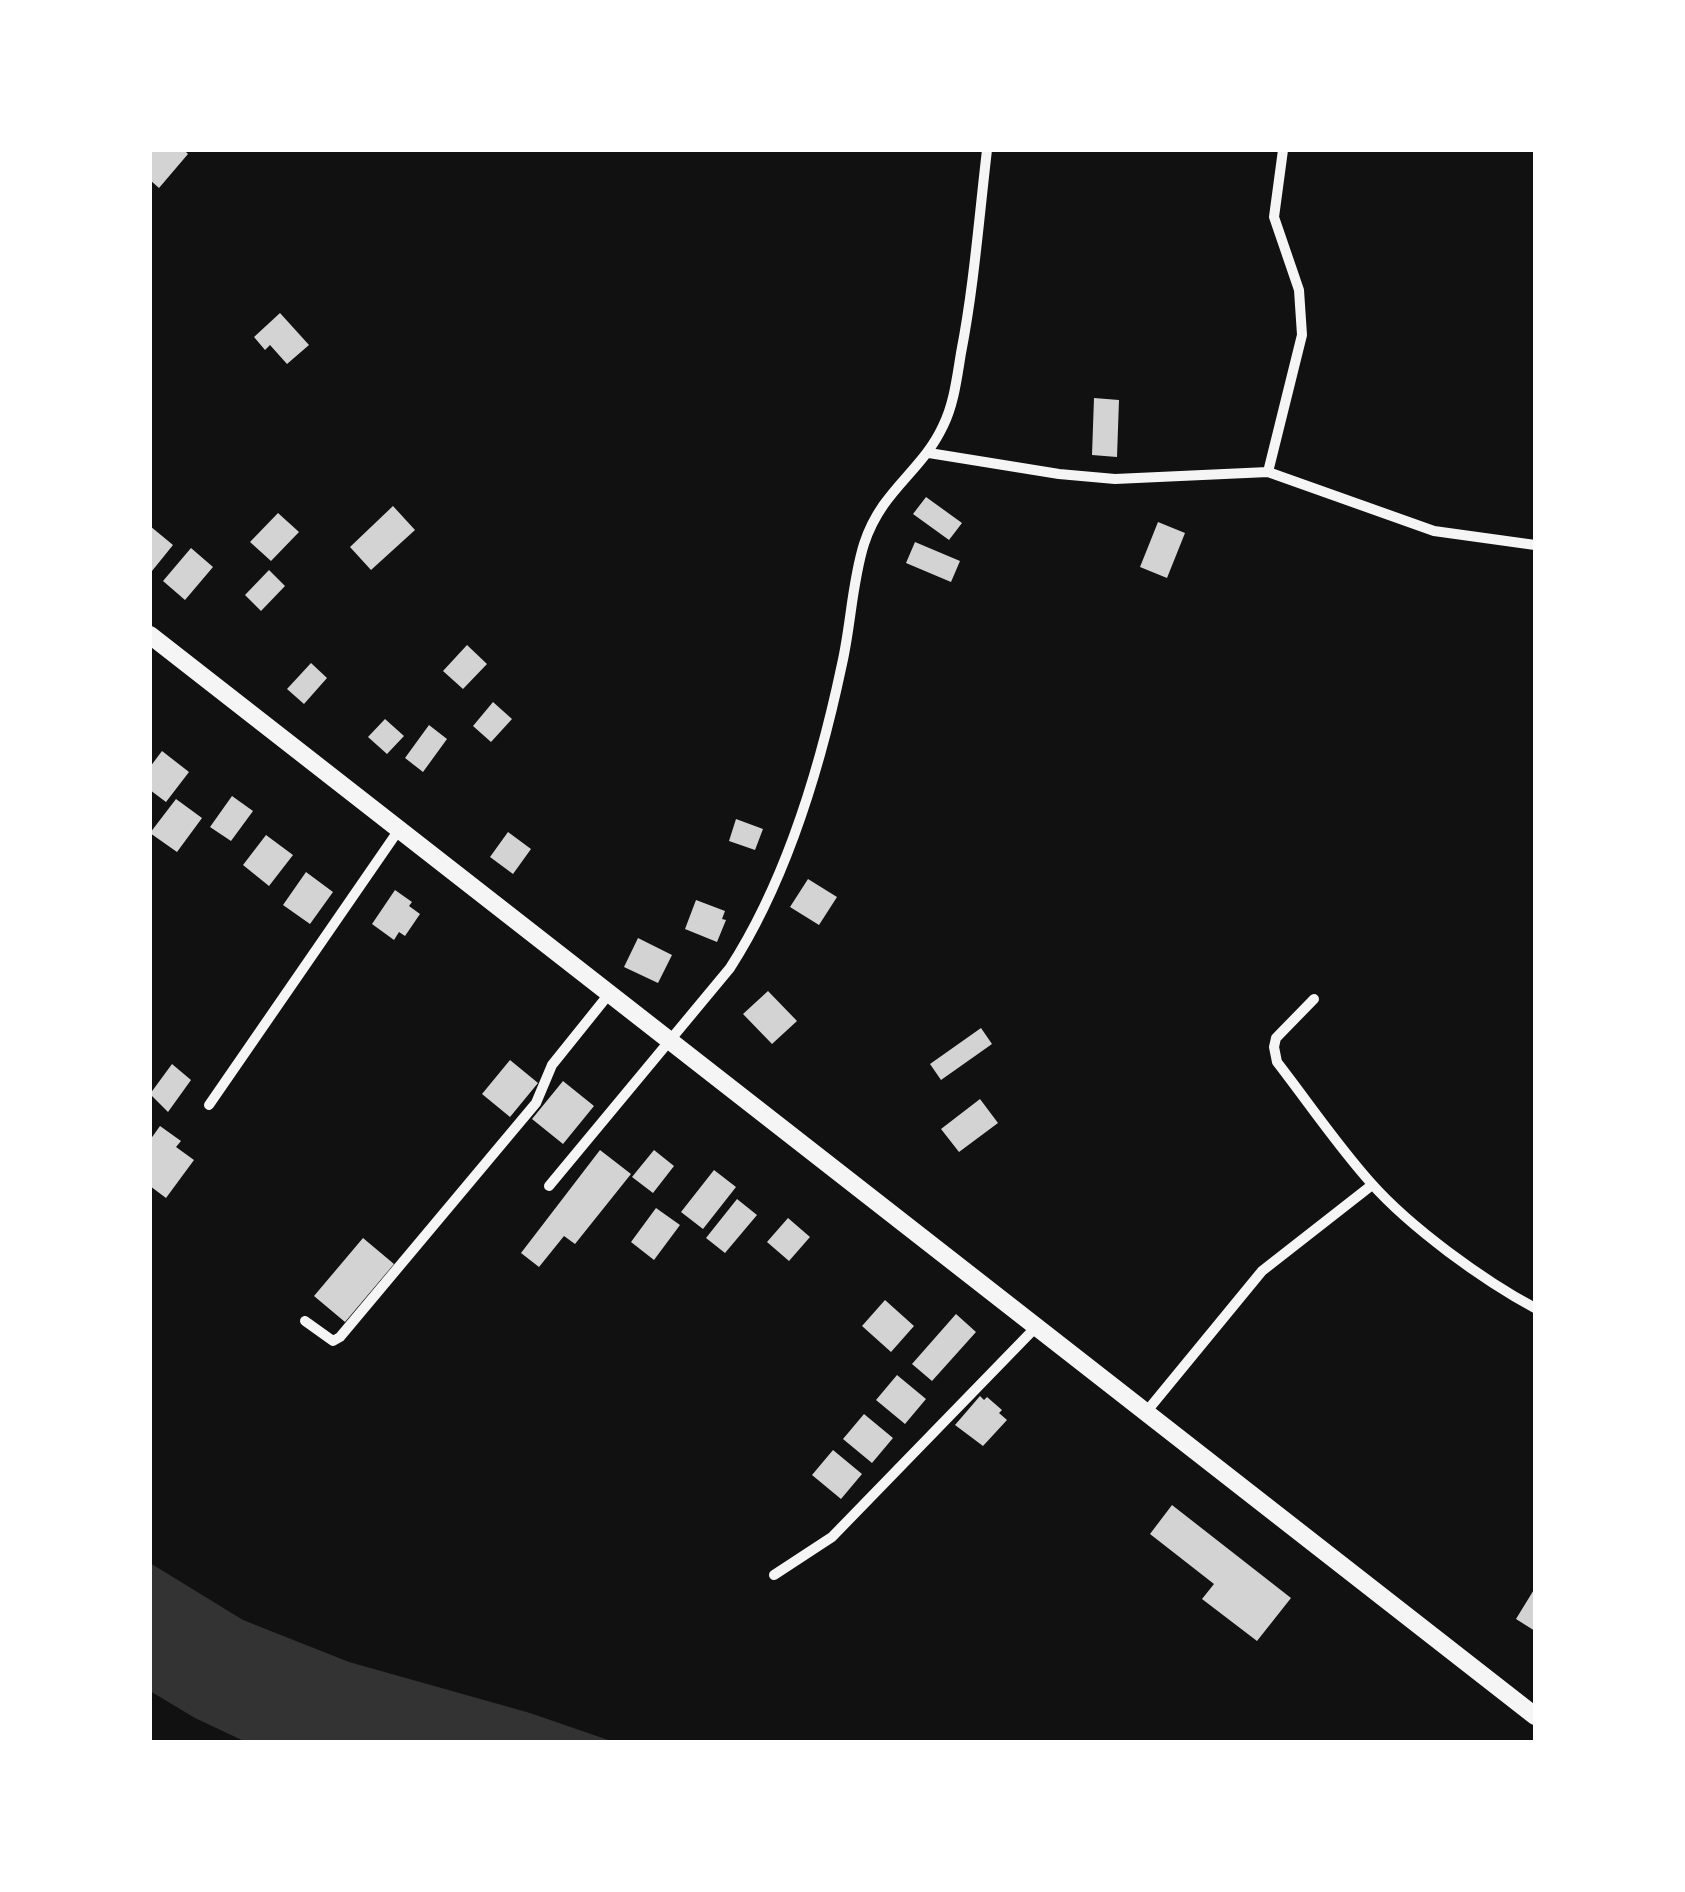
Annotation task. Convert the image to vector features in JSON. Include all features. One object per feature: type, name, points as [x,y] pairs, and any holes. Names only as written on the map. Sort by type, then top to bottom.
[{"type":"main road","points":[[150,635],[1535,1716]]},
{"type":"street","points":[[550,1186],[730,968],[770,893],[828,721],[862,549],[874,516],[896,486],[929,453],[945,423],[972,297],[987,150]]},
{"type":"street","points":[[1268,472],[1302,335],[1299,290],[1274,217],[1282,150]]},
{"type":"street","points":[[929,453],[1115,479],[1268,472],[1434,532],[1535,546]]},
{"type":"street","points":[[209,1105],[398,831]]},
{"type":"street","points":[[305,1321],[333,1341],[348,1330],[536,1103],[552,1065],[609,994]]},
{"type":"street","points":[[1314,999],[1281,1030],[1274,1054],[1372,1185],[1444,1248],[1505,1292],[1535,1308]]},
{"type":"street","points":[[1147,1411],[1262,1271],[1372,1185]]},
{"type":"street","points":[[774,1575],[832,1537],[1037,1326]]},
{"type":"shaded area","points":[[150,1563],[243,1620],[349,1662],[530,1713],[614,1742],[246,1742],[150,1691]]},
{"type":"building","points":[[150,150],[184,150],[188,154],[159,188],[150,180]]},
{"type":"building","points":[[280,313],[309,345],[287,364],[270,345],[265,350],[254,337]]},
{"type":"building","points":[[1094,398],[1119,400],[1117,457],[1092,455]]},
{"type":"building","points":[[926,497],[962,523],[949,540],[913,514]]},
{"type":"building","points":[[393,506],[415,530],[371,570],[350,547]]},
{"type":"building","points":[[278,513],[299,532],[271,561],[250,542]]},
{"type":"building","points":[[1158,522],[1185,533],[1167,578],[1140,567]]},
{"type":"building","points":[[150,526],[173,545],[152,571],[150,570]]},
{"type":"building","points":[[915,542],[960,561],[951,582],[906,563]]},
{"type":"building","points":[[191,548],[213,567],[185,600],[163,581]]},
{"type":"building","points":[[269,570],[285,586],[261,611],[245,595]]},
{"type":"building","points":[[467,645],[487,664],[463,689],[443,671]]},
{"type":"building","points":[[311,663],[327,678],[304,704],[287,689]]},
{"type":"building","points":[[493,702],[512,719],[491,742],[473,726]]},
{"type":"building","points":[[385,719],[404,736],[387,754],[368,737]]},
{"type":"building","points":[[429,725],[447,739],[423,772],[405,758]]},
{"type":"building","points":[[162,751],[189,772],[166,802],[150,790],[150,767]]},
{"type":"building","points":[[232,796],[253,811],[231,841],[210,827]]},
{"type":"building","points":[[176,799],[202,818],[177,852],[150,833]]},
{"type":"building","points":[[736,819],[763,829],[755,850],[729,841]]},
{"type":"building","points":[[508,832],[531,849],[513,874],[490,857]]},
{"type":"building","points":[[266,835],[293,855],[269,886],[243,865]]},
{"type":"building","points":[[306,872],[333,892],[310,924],[283,905]]},
{"type":"building","points":[[808,879],[837,897],[819,925],[790,907]]},
{"type":"building","points":[[395,890],[412,902],[409,906],[420,914],[405,936],[399,932],[394,940],[372,924]]},
{"type":"building","points":[[696,900],[725,911],[722,919],[726,920],[717,942],[685,929]]},
{"type":"building","points":[[638,938],[672,955],[658,983],[624,967]]},
{"type":"building","points":[[768,991],[797,1021],[772,1044],[743,1014]]},
{"type":"building","points":[[981,1028],[992,1044],[941,1080],[930,1064]]},
{"type":"building","points":[[510,1060],[538,1083],[510,1117],[482,1094]]},
{"type":"building","points":[[172,1064],[191,1080],[168,1112],[150,1094]]},
{"type":"building","points":[[563,1081],[594,1106],[563,1144],[532,1119]]},
{"type":"building","points":[[980,1099],[998,1123],[959,1152],[941,1129]]},
{"type":"building","points":[[160,1126],[181,1141],[176,1147],[194,1160],[166,1198],[150,1186],[150,1140]]},
{"type":"building","points":[[600,1150],[631,1174],[575,1244],[564,1236],[539,1267],[521,1253]]},
{"type":"building","points":[[654,1150],[674,1166],[653,1193],[632,1177]]},
{"type":"building","points":[[714,1170],[736,1187],[703,1229],[681,1212]]},
{"type":"building","points":[[737,1199],[757,1215],[725,1253],[706,1238]]},
{"type":"building","points":[[656,1208],[680,1225],[654,1260],[631,1242]]},
{"type":"building","points":[[788,1218],[810,1237],[789,1261],[767,1242]]},
{"type":"building","points":[[363,1238],[394,1264],[345,1322],[314,1296]]},
{"type":"building","points":[[885,1300],[914,1326],[891,1352],[862,1326]]},
{"type":"building","points":[[956,1314],[976,1332],[932,1381],[912,1364]]},
{"type":"building","points":[[897,1375],[926,1399],[905,1424],[876,1400]]},
{"type":"building","points":[[980,1396],[1002,1410],[999,1413],[1007,1420],[983,1446],[955,1425]]},
{"type":"building","points":[[864,1414],[893,1438],[872,1463],[843,1439]]},
{"type":"building","points":[[833,1450],[862,1474],[841,1499],[812,1475]]},
{"type":"building","points":[[1172,1505],[1291,1598],[1257,1641],[1202,1599],[1214,1584],[1150,1534]]},
{"type":"building","points":[[1535,1588],[1535,1631],[1516,1619]]}]
